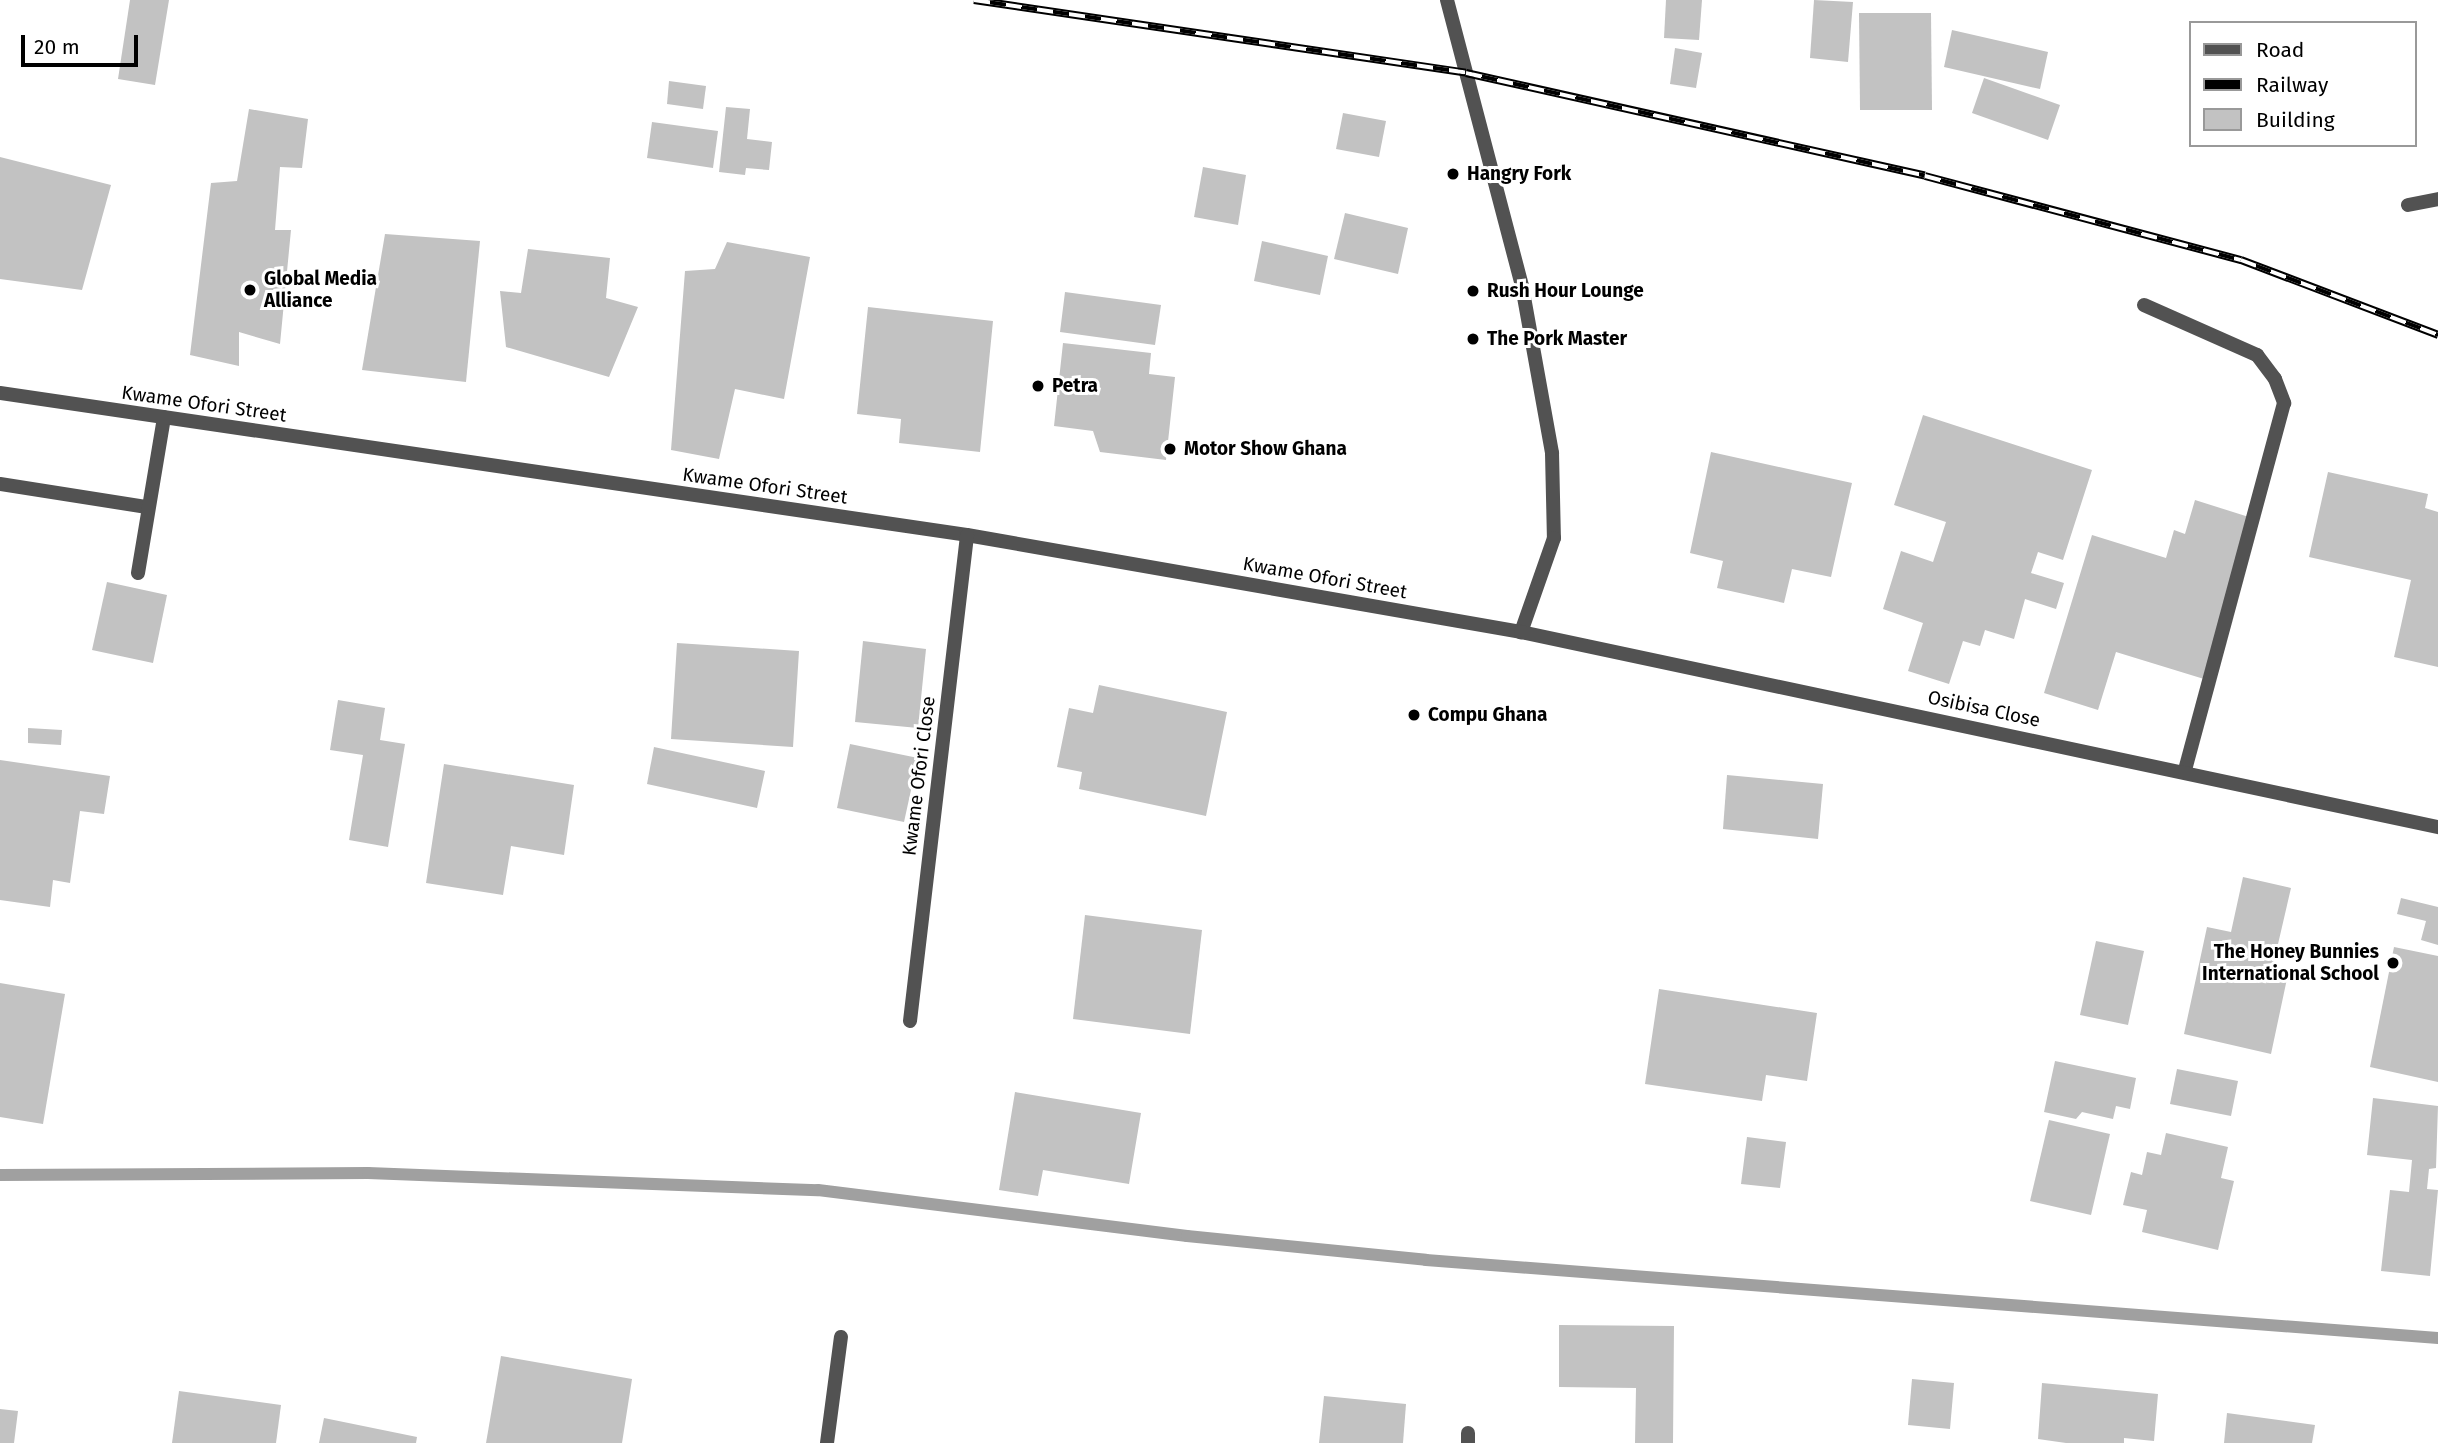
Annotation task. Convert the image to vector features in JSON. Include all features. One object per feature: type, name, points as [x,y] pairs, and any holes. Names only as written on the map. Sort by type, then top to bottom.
[{"type":"street","points":[[1447,0],[1522,286],[1552,453],[1554,538],[1521,632]]},
{"type":"street","points":[[2408,205],[2438,199]]},
{"type":"street","points":[[2144,305],[2257,355],[2275,379],[2284,403],[2185,771]]},
{"type":"street","name":"Kwame Ofori Street","points":[[0,393],[967,536],[1521,632]]},
{"type":"street","points":[[138,573],[164,417]]},
{"type":"street","points":[[0,484],[148,507]]},
{"type":"street","name":"Kwame Ofori Close","points":[[910,1021],[967,536]]},
{"type":"street","name":"Osibisa Close","points":[[1521,632],[2185,771],[2438,827]]},
{"type":"street","points":[[827,1443],[841,1337]]},
{"type":"building","points":[[130,0],[169,0],[155,85],[118,79]]},
{"type":"building","points":[[1666,0],[1702,0],[1699,40],[1664,38]]},
{"type":"building","points":[[1814,0],[1853,2],[1848,62],[1810,58]]},
{"type":"building","points":[[1859,13],[1931,13],[1932,110],[1860,110]]},
{"type":"building","points":[[1952,30],[2048,52],[2040,89],[1944,67]]},
{"type":"building","points":[[1675,48],[1702,53],[1696,88],[1670,84]]},
{"type":"building","points":[[1984,78],[2060,105],[2048,140],[1972,113]]},
{"type":"building","points":[[669,81],[706,86],[703,109],[667,104]]},
{"type":"building","points":[[726,107],[750,109],[747,139],[772,142],[769,170],[746,168],[745,175],[719,172]]},
{"type":"building","points":[[249,109],[308,119],[302,168],[280,167],[275,230],[291,230],[280,344],[239,332],[239,366],[190,355],[211,183],[237,181]]},
{"type":"building","points":[[1343,113],[1386,121],[1379,157],[1336,149]]},
{"type":"building","points":[[652,122],[718,131],[713,168],[647,158]]},
{"type":"building","points":[[0,157],[111,185],[82,290],[0,279]]},
{"type":"building","points":[[1203,167],[1246,175],[1238,225],[1194,217]]},
{"type":"building","points":[[1345,213],[1408,228],[1398,274],[1334,259]]},
{"type":"building","points":[[385,234],[480,241],[466,382],[362,370]]},
{"type":"building","points":[[1262,241],[1328,256],[1320,295],[1254,281]]},
{"type":"building","points":[[727,242],[810,257],[784,399],[735,389],[719,459],[671,450],[685,271],[715,269]]},
{"type":"building","points":[[528,249],[610,258],[606,298],[638,307],[609,377],[506,347],[500,291],[521,293]]},
{"type":"building","points":[[1065,292],[1161,305],[1155,345],[1060,332]]},
{"type":"building","points":[[868,307],[993,321],[980,452],[899,443],[901,419],[857,414]]},
{"type":"building","points":[[1063,343],[1151,353],[1149,374],[1175,377],[1166,460],[1100,452],[1093,431],[1054,426]]},
{"type":"building","points":[[1923,415],[2092,470],[2063,560],[2038,552],[2031,573],[2064,583],[2056,609],[2025,599],[2014,639],[1985,630],[1980,646],[1963,641],[1949,684],[1908,671],[1923,623],[1883,609],[1901,551],[1933,562],[1946,522],[1894,505]]},
{"type":"building","points":[[1711,452],[1852,483],[1831,577],[1792,569],[1784,603],[1717,588],[1723,561],[1690,553]]},
{"type":"building","points":[[2328,472],[2428,494],[2425,508],[2438,512],[2438,667],[2394,657],[2411,580],[2309,557]]},
{"type":"building","points":[[2195,500],[2252,518],[2204,679],[2116,652],[2098,710],[2044,693],[2092,535],[2166,558],[2174,530],[2185,534]]},
{"type":"building","points":[[107,582],[167,595],[153,663],[92,650]]},
{"type":"building","points":[[863,641],[926,649],[918,728],[855,722]]},
{"type":"building","points":[[677,643],[799,651],[793,747],[671,739]]},
{"type":"building","points":[[1099,685],[1227,712],[1206,816],[1079,789],[1082,772],[1057,767],[1069,708],[1093,713]]},
{"type":"building","points":[[338,700],[385,708],[380,740],[405,744],[388,847],[349,840],[363,755],[330,750]]},
{"type":"building","points":[[28,728],[62,730],[61,745],[28,743]]},
{"type":"building","points":[[850,744],[918,758],[904,822],[837,808]]},
{"type":"building","points":[[654,747],[765,771],[757,808],[647,784]]},
{"type":"building","points":[[0,760],[110,776],[104,814],[80,811],[70,883],[53,880],[50,907],[0,900]]},
{"type":"building","points":[[444,764],[574,785],[564,855],[511,846],[503,895],[426,883]]},
{"type":"building","points":[[1727,775],[1823,784],[1818,839],[1723,829]]},
{"type":"building","points":[[2243,877],[2291,888],[2272,970],[2288,974],[2271,1054],[2184,1034],[2207,927],[2231,932]]},
{"type":"building","points":[[2401,898],[2438,907],[2438,945],[2421,940],[2426,921],[2397,914]]},
{"type":"building","points":[[1085,915],[1202,930],[1190,1034],[1073,1019]]},
{"type":"building","points":[[2096,941],[2144,951],[2128,1025],[2080,1015]]},
{"type":"building","points":[[2394,947],[2438,956],[2438,1082],[2370,1067]]},
{"type":"building","points":[[0,983],[65,994],[43,1124],[0,1117]]},
{"type":"building","points":[[1659,989],[1817,1013],[1807,1081],[1766,1075],[1762,1101],[1645,1084]]},
{"type":"building","points":[[2055,1061],[2136,1078],[2130,1109],[2116,1106],[2113,1119],[2082,1112],[2076,1119],[2044,1112]]},
{"type":"building","points":[[2177,1069],[2238,1081],[2231,1116],[2170,1104]]},
{"type":"building","points":[[1015,1092],[1141,1113],[1129,1184],[1043,1170],[1038,1196],[999,1190]]},
{"type":"building","points":[[2373,1098],[2438,1106],[2436,1168],[2429,1169],[2427,1189],[2438,1190],[2430,1276],[2381,1271],[2390,1190],[2409,1192],[2412,1160],[2367,1155]]},
{"type":"building","points":[[2049,1120],[2110,1134],[2091,1215],[2030,1201]]},
{"type":"building","points":[[2166,1133],[2228,1147],[2221,1178],[2234,1181],[2218,1250],[2142,1232],[2147,1210],[2123,1205],[2131,1172],[2142,1175],[2147,1152],[2161,1155]]},
{"type":"building","points":[[1747,1137],[1786,1142],[1780,1188],[1741,1184]]},
{"type":"building","points":[[1559,1325],[1674,1326],[1673,1443],[1635,1443],[1636,1388],[1559,1387]]},
{"type":"building","points":[[501,1356],[632,1379],[622,1443],[486,1443]]},
{"type":"building","points":[[1912,1379],[1954,1383],[1950,1429],[1908,1425]]},
{"type":"building","points":[[2042,1383],[2158,1394],[2154,1441],[2124,1438],[2124,1443],[2066,1443],[2038,1439]]},
{"type":"building","points":[[179,1391],[281,1405],[276,1443],[172,1443]]},
{"type":"building","points":[[1324,1396],[1406,1404],[1403,1443],[1319,1443]]},
{"type":"building","points":[[0,1409],[18,1411],[14,1443],[0,1443]]},
{"type":"building","points":[[2227,1413],[2315,1425],[2312,1443],[2224,1443]]},
{"type":"building","points":[[324,1418],[417,1437],[416,1443],[319,1443]]},
{"type":"waterway","points":[[0,1175],[368,1173],[818,1190],[1187,1236],[1426,1260],[2438,1338]]},
{"type":"railway","points":[[974,0],[1466,73],[1925,176],[2241,260],[2438,335]]},
{"type":"place","name":"Hangry Fork","points":[[1453,174]]},
{"type":"place","name":"Global Media Alliance","points":[[250,290]]},
{"type":"place","name":"Rush Hour Lounge","points":[[1473,291]]},
{"type":"place","name":"The Pork Master","points":[[1473,339]]},
{"type":"place","name":"Petra","points":[[1038,386]]},
{"type":"place","name":"Motor Show Ghana","points":[[1170,449]]},
{"type":"place","name":"Compu Ghana","points":[[1414,715]]},
{"type":"place","name":"The Honey Bunnies International School","points":[[2393,963]]}]
